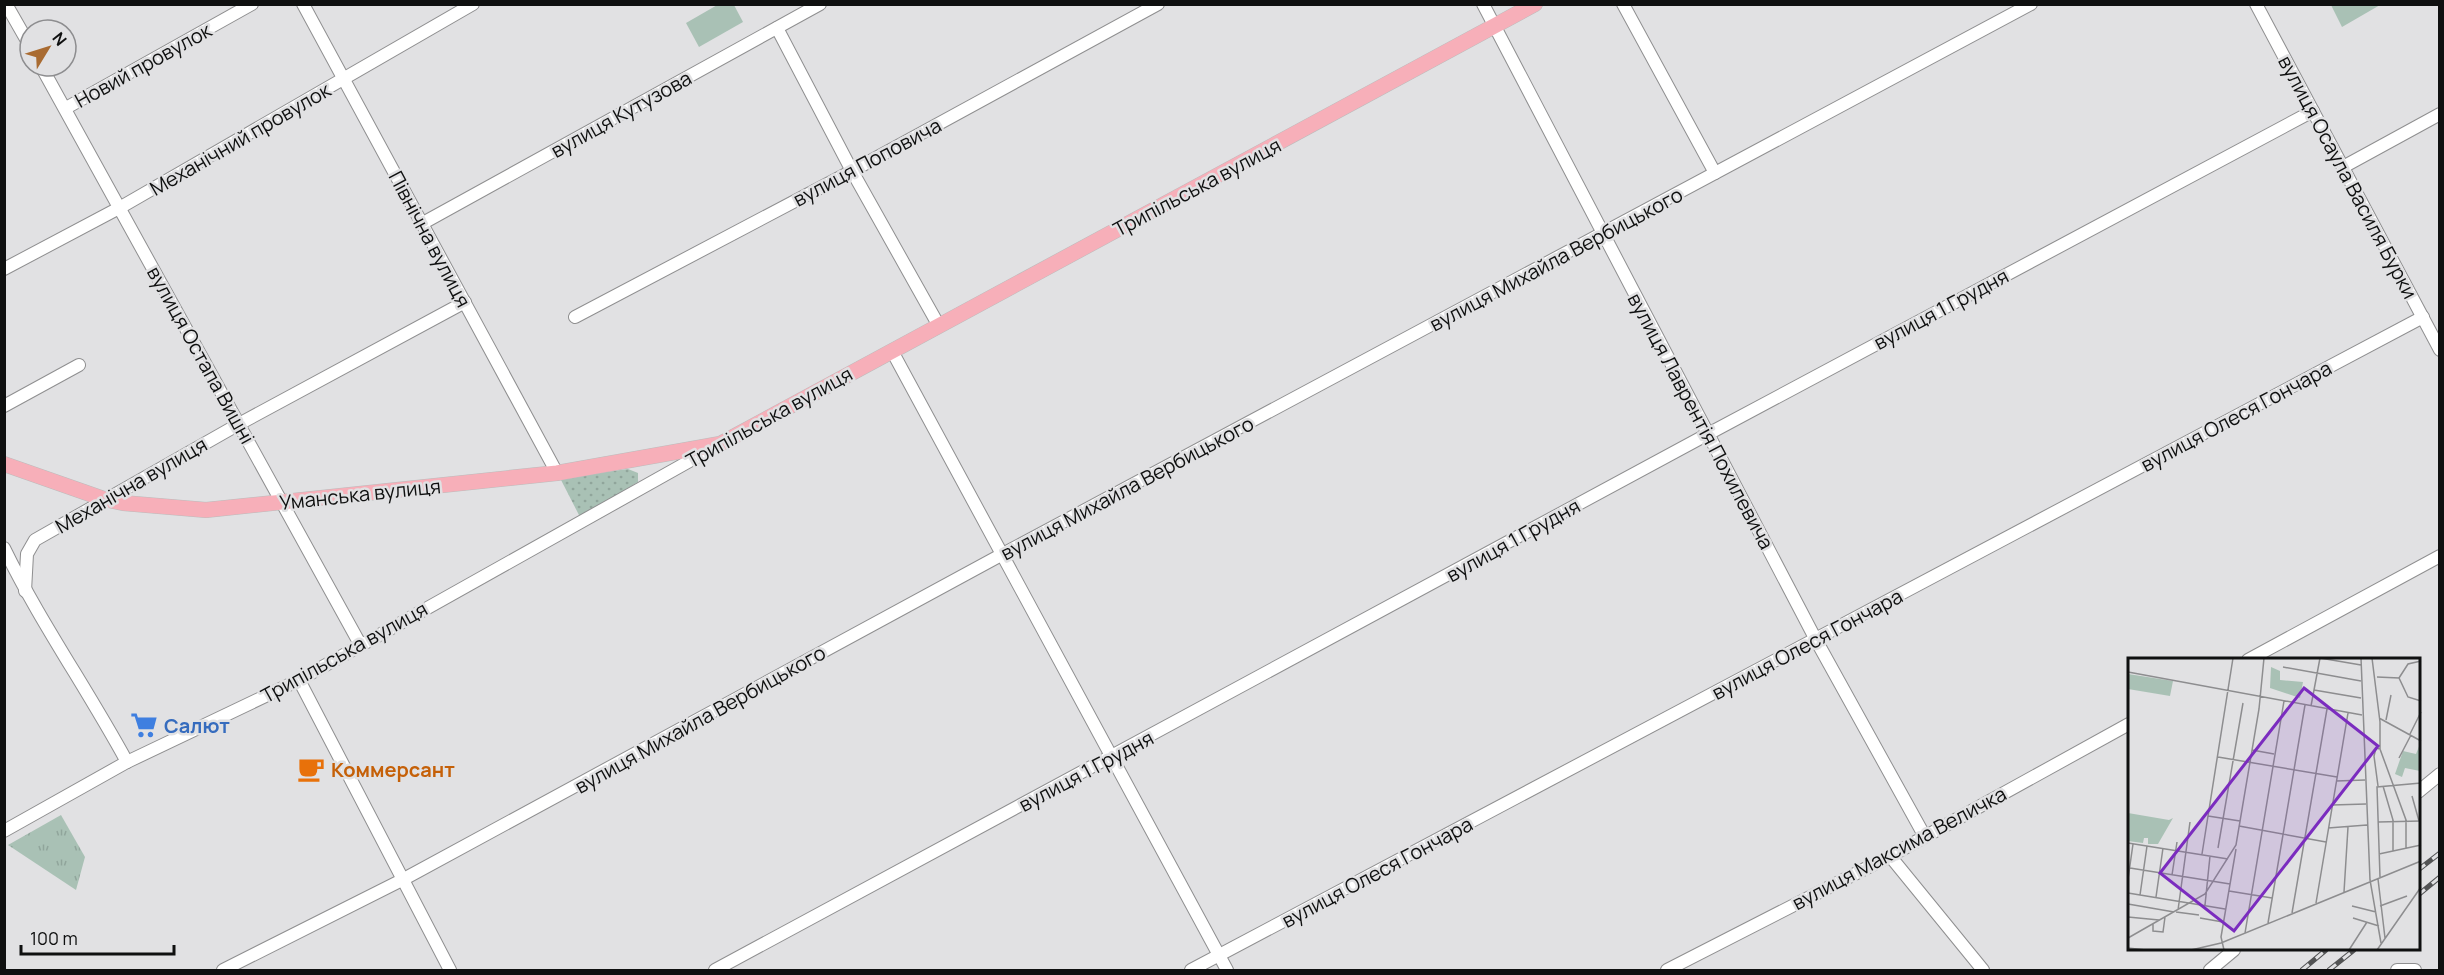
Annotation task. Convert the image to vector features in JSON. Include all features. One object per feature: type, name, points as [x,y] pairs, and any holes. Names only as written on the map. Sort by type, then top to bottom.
[{"type":"main road","name":"Трипільська вулиця","points":[[720,444],[1535,4]]},
{"type":"main road","name":"Уманська вулиця","points":[[4,464],[104,499],[123,503],[206,510],[557,473],[720,444]]},
{"type":"street","points":[[6,4],[18,25]]},
{"type":"street","name":"Новий провулок","points":[[66,108],[252,4]]},
{"type":"street","name":"Північна вулиця","points":[[303,4],[557,473]]},
{"type":"street","name":"Механічний провулок","points":[[4,269],[121,207],[473,4]]},
{"type":"street","name":"вулиця Кутузова","points":[[423,223],[820,4]]},
{"type":"street","name":"вулиця Поповича","points":[[575,317],[852,171],[1158,4]]},
{"type":"street","name":"вулиця Лаврентія Похилевича","points":[[1483,4],[1816,640],[1924,835]]},
{"type":"street","points":[[1623,4],[1715,174]]},
{"type":"street","name":"вулиця Михайла Вербицького","points":[[223,970],[402,880],[1001,555],[2031,4]]},
{"type":"street","name":"вулиця Осаула Василя Бурки","points":[[2256,4],[2439,350]]},
{"type":"street","points":[[777,28],[852,171],[939,326]]},
{"type":"street","name":"вулиця Остапа Вишні","points":[[48,78],[360,644]]},
{"type":"street","name":"вулиця 1 Грудня","points":[[715,970],[1112,758],[1708,434],[2313,111]]},
{"type":"street","points":[[2343,167],[2439,114]]},
{"type":"street","name":"Механічна вулиця","points":[[25,591],[27,554],[35,540],[239,424],[465,302]]},
{"type":"street","name":"вулиця Олеся Гончара","points":[[1191,970],[2422,317]]},
{"type":"street","points":[[892,351],[1227,970]]},
{"type":"street","points":[[4,406],[79,365]]},
{"type":"street","name":"Трипільська вулиця","points":[[4,831],[127,762],[298,680],[720,444]]},
{"type":"street","points":[[4,548],[25,591],[103,717],[127,762]]},
{"type":"street","points":[[2252,658],[2439,556]]},
{"type":"street","points":[[298,680],[450,970]]},
{"type":"street","name":"вулиця Максима Величка","points":[[1667,970],[1890,856],[1924,835],[2128,725]]},
{"type":"street","points":[[2420,790],[2439,774]]},
{"type":"street","points":[[1890,856],[1983,970]]},
{"type":"street","points":[[2210,970],[2233,951]]},
{"type":"street","points":[[2397,970],[2415,970]]},
{"type":"green space","points":[[719,4],[734,5],[743,22],[699,47],[686,23]]},
{"type":"green space","points":[[2331,5],[2380,5],[2342,27]]},
{"type":"green space","points":[[628,469],[638,473],[638,482],[580,517],[560,478]]},
{"type":"green space","points":[[61,815],[85,857],[76,890],[8,845]]},
{"type":"railway","points":[[2420,868],[2440,853]]},
{"type":"railway","points":[[2420,893],[2440,877]]},
{"type":"railway","points":[[2302,970],[2325,951]]},
{"type":"railway","points":[[2329,970],[2353,951]]},
{"type":"place","name":"Салют","points":[[144,725]]},
{"type":"place","name":"Коммерсант","points":[[311,769]]}]
